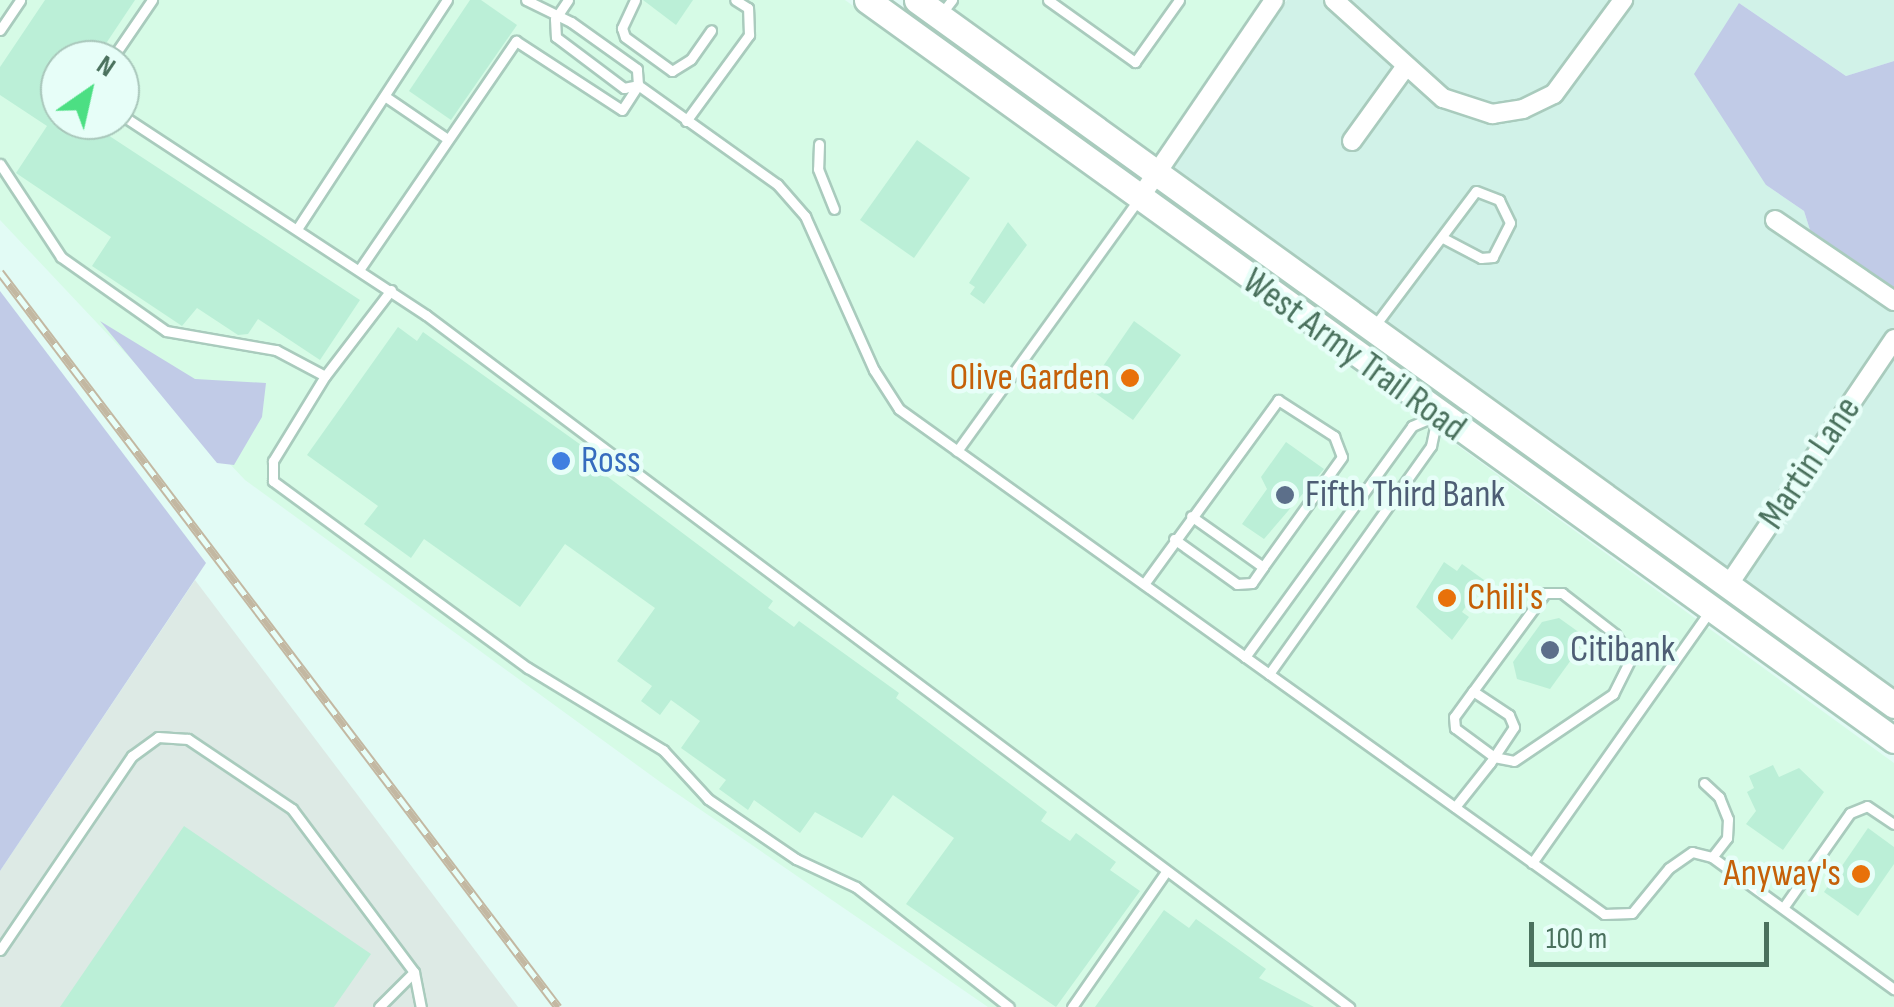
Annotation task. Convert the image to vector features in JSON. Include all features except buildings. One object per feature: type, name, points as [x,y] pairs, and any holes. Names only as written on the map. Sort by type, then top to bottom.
[{"type":"main road","name":"West Army Trail Road","points":[[867,0],[1710,612],[1894,740]]},
{"type":"main road","name":"West Army Trail Road","points":[[917,0],[946,8],[1155,175],[1894,705]]},
{"type":"main road","points":[[1438,415],[1456,392]]},
{"type":"main road","points":[[1710,612],[1754,606]]},
{"type":"street","points":[[1139,199],[1274,0]]},
{"type":"street","points":[[1334,0],[1457,106],[1492,114],[1522,109],[1566,82],[1623,0]]},
{"type":"street","points":[[1352,141],[1406,66]]},
{"type":"street","points":[[1775,220],[1894,301]]},
{"type":"street","name":"Martin Lane","points":[[1726,587],[1894,339]]},
{"type":"lane","points":[[0,30],[20,0]]},
{"type":"lane","points":[[125,40],[152,0]]},
{"type":"lane","points":[[297,229],[447,0]]},
{"type":"lane","points":[[360,270],[516,40],[622,110],[638,85],[636,69],[571,22],[555,19],[526,0]]},
{"type":"lane","points":[[568,0],[555,19],[556,37],[624,88],[638,85],[776,184],[806,216],[883,388],[899,408],[1604,914],[1632,913],[1668,868],[1692,852],[1712,857],[1894,989]]},
{"type":"lane","points":[[634,0],[622,28],[625,36],[672,70],[691,59],[711,30]]},
{"type":"lane","points":[[686,121],[749,35],[753,21],[735,0]]},
{"type":"lane","points":[[1048,0],[1135,62],[1179,0]]},
{"type":"lane","points":[[386,98],[446,138]]},
{"type":"lane","points":[[140,127],[391,290],[663,488],[789,591],[1348,1007]]},
{"type":"lane","points":[[819,144],[818,170],[834,209]]},
{"type":"lane","points":[[0,164],[61,256],[166,331],[276,350],[325,376]]},
{"type":"lane","points":[[1371,330],[1476,192],[1499,200],[1510,223],[1508,238],[1488,258],[1443,238]]},
{"type":"lane","points":[[957,451],[1139,199]]},
{"type":"lane","points":[[391,290],[325,376],[273,460],[272,481],[528,668],[648,740],[708,799],[796,860],[856,888],[1009,1007]]},
{"type":"lane","points":[[1144,584],[1174,539],[1190,516],[1278,400],[1334,436],[1342,457],[1252,583],[1237,584],[1174,539]]},
{"type":"lane","points":[[1245,657],[1412,426],[1438,415]]},
{"type":"lane","points":[[1269,674],[1431,446],[1438,415]]},
{"type":"lane","points":[[1190,516],[1263,567]]},
{"type":"lane","points":[[1562,593],[1615,634],[1632,658],[1613,694],[1550,742],[1514,761],[1494,757],[1456,728],[1454,716],[1473,691],[1545,594],[1562,593]]},
{"type":"lane","points":[[1532,863],[1710,612]]},
{"type":"lane","points":[[1455,807],[1514,727],[1509,714],[1473,691]]},
{"type":"lane","points":[[0,950],[132,756],[158,737],[188,738],[292,809],[414,972],[421,1007]]},
{"type":"lane","points":[[1704,783],[1720,797],[1728,819],[1727,838],[1712,857]]},
{"type":"lane","points":[[1783,908],[1850,814],[1867,806],[1894,824]]},
{"type":"lane","points":[[1072,1007],[1166,872]]},
{"type":"lane","points":[[378,1007],[414,972]]},
{"type":"shaded area","points":[[0,0],[845,0],[1894,763],[1894,1007],[988,1007],[663,784],[245,480],[0,220]]},
{"type":"shaded area","points":[[931,0],[1265,0],[1154,165]]},
{"type":"shaded area","points":[[1287,0],[1894,0],[1894,61],[1846,76],[1739,3],[1766,185],[1804,211],[1810,230],[1894,289],[1894,694],[1172,168]]},
{"type":"shaded area","points":[[1739,3],[1846,76],[1894,61],[1894,289],[1810,230],[1804,211],[1766,185],[1694,74]]},
{"type":"shaded area","points":[[0,291],[206,563],[0,871]]},
{"type":"shaded area","points":[[100,321],[195,379],[266,383],[262,417],[234,465],[217,463]]},
{"type":"shaded area","points":[[195,580],[518,1007],[0,1007],[0,871]]},
{"type":"railway","points":[[0,272],[558,1007]]},
{"type":"place","name":"Olive Garden","points":[[1130,378]]},
{"type":"place","name":"Ross","points":[[561,461]]},
{"type":"place","name":"Fifth Third Bank","points":[[1285,495]]},
{"type":"place","name":"Chili's","points":[[1447,598]]},
{"type":"place","name":"Citibank","points":[[1550,650]]},
{"type":"place","name":"Anyway's","points":[[1861,874]]}]
